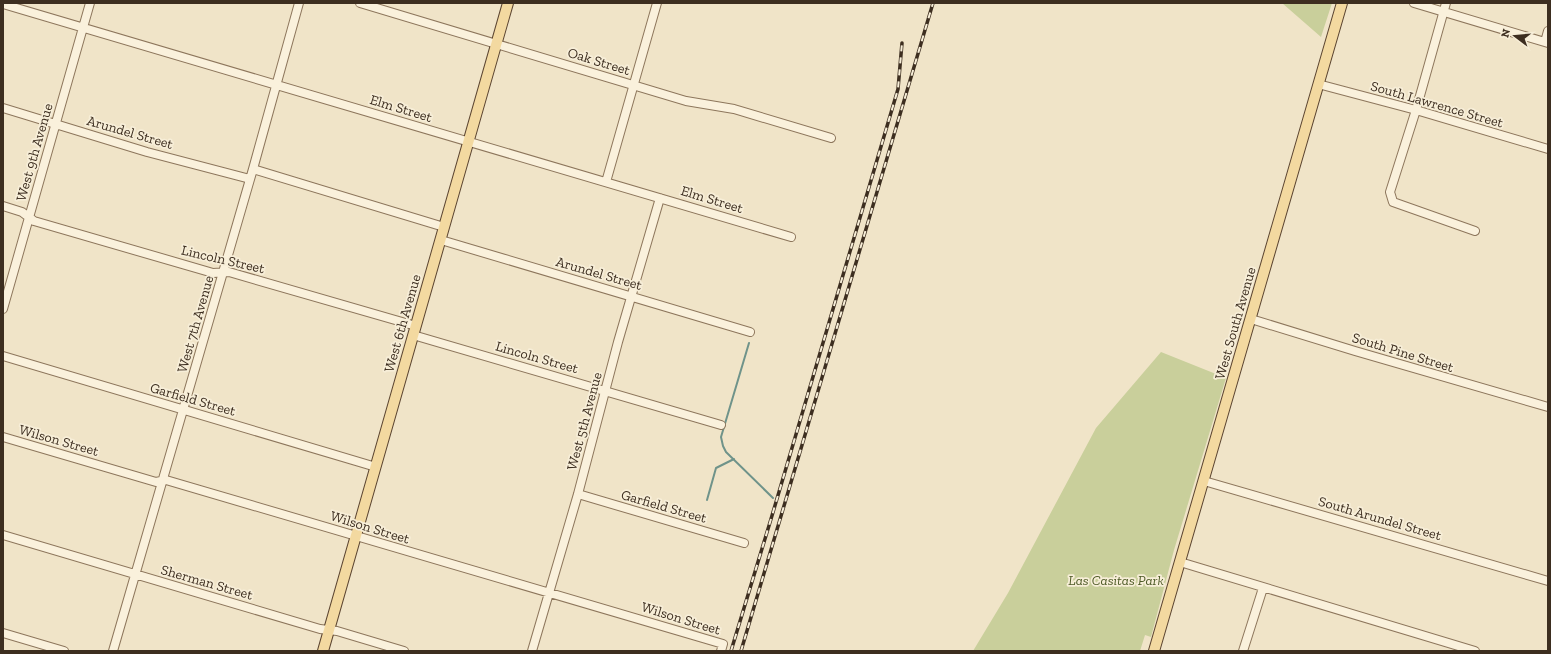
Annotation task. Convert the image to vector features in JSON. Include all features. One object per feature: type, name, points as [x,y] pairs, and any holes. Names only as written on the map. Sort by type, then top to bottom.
[{"type":"main road","name":"West 6th Avenue","points":[[323,651],[508,3]]},
{"type":"main road","name":"West South Avenue","points":[[1154,651],[1342,3]]},
{"type":"street","name":"West 9th Avenue","points":[[3,309],[90,3]]},
{"type":"street","name":"West 7th Avenue","points":[[113,651],[253,170],[299,3]]},
{"type":"street","name":"Oak Street","points":[[360,3],[686,101],[734,109],[831,138]]},
{"type":"street","points":[[606,182],[657,3]]},
{"type":"street","points":[[1414,3],[1445,7],[1546,42],[1548,31]]},
{"type":"street","name":"Elm Street","points":[[3,4],[791,236]]},
{"type":"street","points":[[1445,7],[1416,110],[1390,192],[1393,202],[1475,231]]},
{"type":"street","name":"South Lawrence Street","points":[[1318,84],[1416,110],[1548,149]]},
{"type":"street","name":"Arundel Street","points":[[3,108],[147,152],[250,179]]},
{"type":"street","points":[[253,170],[444,227]]},
{"type":"street","name":"West 5th Avenue","points":[[532,651],[578,494],[631,296],[660,198]]},
{"type":"street","name":"Lincoln Street","points":[[3,206],[22,212],[34,221],[213,273],[229,272],[606,391],[721,425]]},
{"type":"street","name":"Arundel Street","points":[[441,240],[750,332]]},
{"type":"street","name":"South Pine Street","points":[[1251,319],[1548,407]]},
{"type":"street","name":"Garfield Street","points":[[3,356],[376,467]]},
{"type":"street","name":"Wilson Street","points":[[3,437],[156,482],[162,480],[723,644],[721,651]]},
{"type":"street","name":"South Arundel Street","points":[[1204,481],[1548,581]]},
{"type":"street","name":"Garfield Street","points":[[578,494],[744,542]]},
{"type":"street","name":"Sherman Street","points":[[3,535],[404,651]]},
{"type":"street","points":[[1180,562],[1475,651]]},
{"type":"street","points":[[1245,651],[1263,588]]},
{"type":"street","points":[[3,633],[64,651]]},
{"type":"green space","points":[[1282,3],[1332,3],[1321,37]]},
{"type":"green space","name":"Las Casitas Park","points":[[1161,352],[1226,378],[1174,550],[1151,637],[1145,635],[1140,651],[973,651],[1008,593],[1096,428]]},
{"type":"waterway","points":[[749,343],[721,437],[726,452],[773,498]]},
{"type":"waterway","points":[[707,500],[716,468],[734,459]]},
{"type":"railway","points":[[741,651],[933,3]]},
{"type":"railway","points":[[731,651],[898,89],[902,43]]}]
